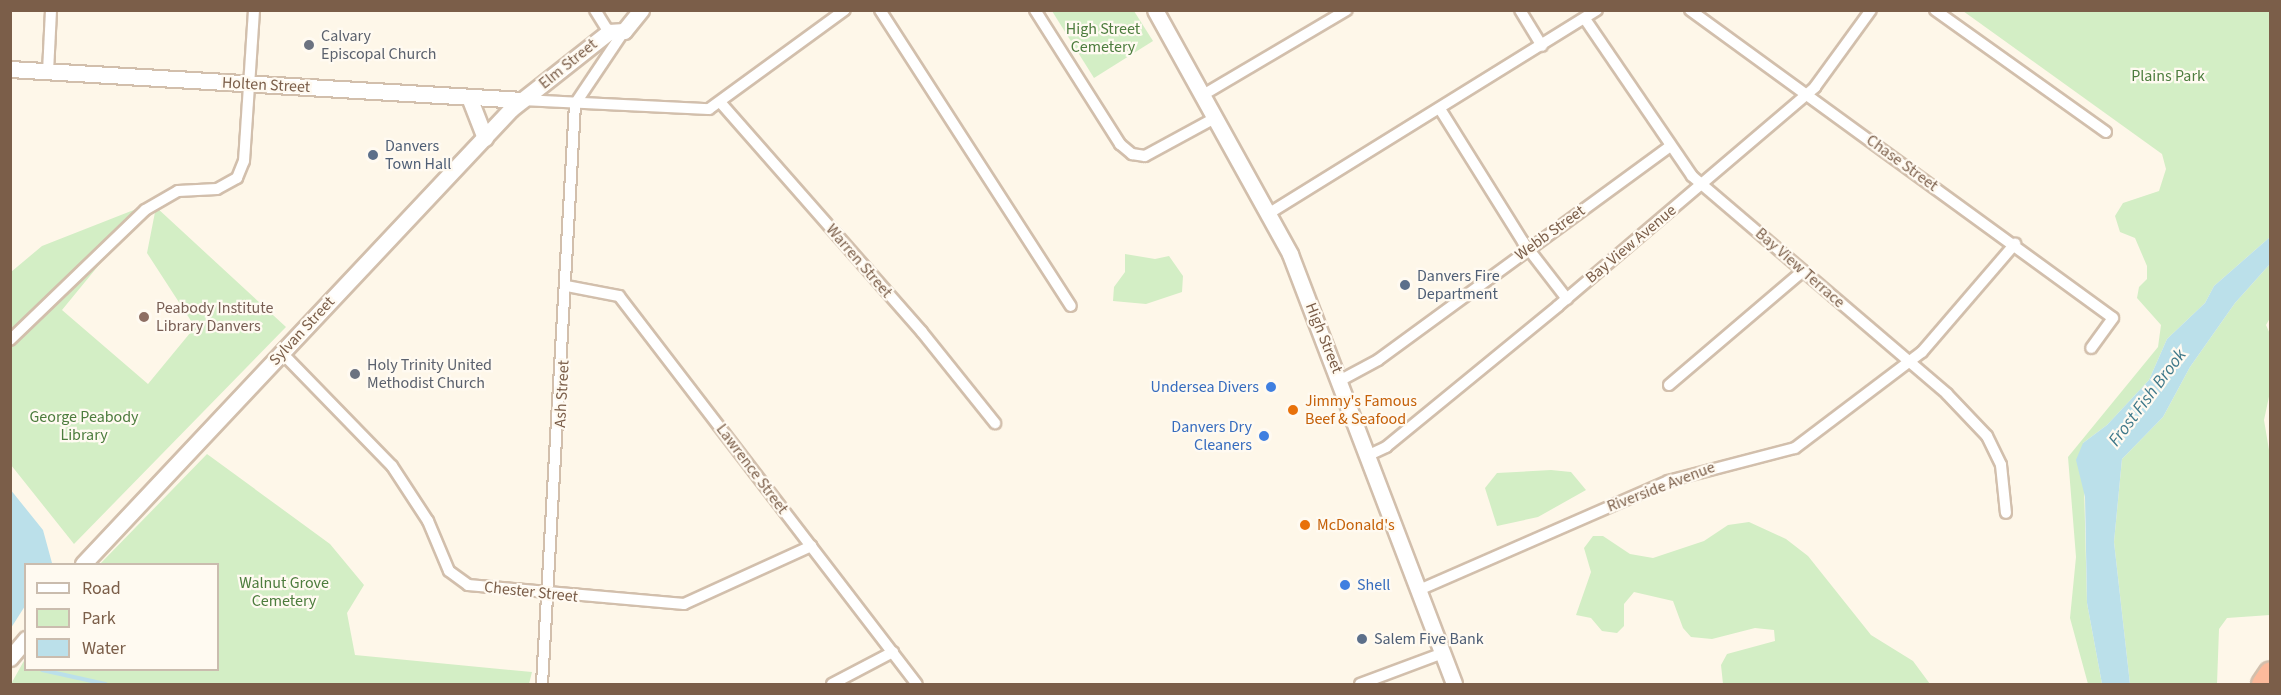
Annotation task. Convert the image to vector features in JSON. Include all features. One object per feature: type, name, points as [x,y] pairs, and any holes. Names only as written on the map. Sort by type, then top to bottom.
[{"type":"highway","points":[[2262,684],[2271,672]]},
{"type":"main road","name":"Elm Street","points":[[522,100],[616,32],[641,10]]},
{"type":"main road","name":"High Street","points":[[1155,10],[1290,254],[1341,380],[1454,684]]},
{"type":"main road","name":"Holten Street","points":[[10,69],[522,100]]},
{"type":"main road","points":[[469,97],[485,138]]},
{"type":"main road","name":"Sylvan Street","points":[[84,563],[522,100]]},
{"type":"main road","points":[[10,658],[24,641]]},
{"type":"street","points":[[48,72],[51,10]]},
{"type":"street","points":[[10,340],[145,210],[178,191],[218,189],[237,178],[244,161],[254,10]]},
{"type":"street","points":[[575,104],[616,32],[595,10]]},
{"type":"street","points":[[522,100],[691,111],[720,102],[845,10]]},
{"type":"street","points":[[880,10],[1071,306]]},
{"type":"street","points":[[1035,10],[1120,144],[1132,154],[1145,156],[1215,118]]},
{"type":"street","points":[[1203,95],[1347,10]]},
{"type":"street","points":[[1520,10],[1542,46]]},
{"type":"street","points":[[1268,214],[1597,10]]},
{"type":"street","name":"Chase Street","points":[[1690,10],[2015,243],[2112,318],[2091,348]]},
{"type":"street","name":"Bay View Avenue","points":[[1369,455],[1386,447],[1567,299],[1806,94],[1871,10]]},
{"type":"street","points":[[1935,10],[2106,132]]},
{"type":"street","name":"Bay View Terrace","points":[[1585,19],[1670,146],[1702,184],[1909,361],[1994,445],[2006,513]]},
{"type":"street","name":"Warren Street","points":[[720,102],[922,332],[995,423]]},
{"type":"street","name":"Ash Street","points":[[542,684],[551,594],[575,104]]},
{"type":"street","points":[[1440,109],[1528,248],[1567,299]]},
{"type":"street","name":"Webb Street","points":[[1341,380],[1378,360],[1670,146]]},
{"type":"street","name":"Riverside Avenue","points":[[1419,590],[1668,482],[1795,448],[1935,340],[2015,243]]},
{"type":"street","points":[[1669,385],[1803,271]]},
{"type":"street","name":"Lawrence Street","points":[[567,286],[619,296],[917,684]]},
{"type":"street","name":"Chester Street","points":[[282,353],[392,466],[428,521],[456,579],[480,588],[684,604],[811,546]]},
{"type":"street","points":[[832,684],[893,652]]},
{"type":"street","points":[[1360,684],[1443,653]]},
{"type":"green space","name":"High Street Cemetery","points":[[1052,11],[1134,11],[1153,41],[1094,78]]},
{"type":"green space","name":"Plains Park","points":[[1963,11],[2270,11],[2270,237],[2214,286],[2205,303],[2167,339],[2149,380],[2107,425],[2083,443],[2087,603],[2102,684],[2088,684],[2070,618],[2076,557],[2068,457],[2158,347],[2161,325],[2137,298],[2139,287],[2147,279],[2147,266],[2135,238],[2120,232],[2115,216],[2123,203],[2159,191],[2166,169],[2162,154]]},
{"type":"green space","name":"George Peabody Library","points":[[149,204],[62,310],[148,384],[195,327],[147,253],[156,207],[286,327],[74,544],[11,465],[11,272],[42,246]]},
{"type":"green space","points":[[1125,254],[1155,259],[1169,256],[1183,276],[1182,292],[1146,304],[1113,301],[1114,287],[1125,272]]},
{"type":"green space","points":[[2270,264],[2270,318],[2266,325],[2270,334],[2270,392],[2264,420],[2270,456],[2270,615],[2227,618],[2219,629],[2217,684],[2130,684],[2114,542],[2122,459],[2163,417],[2190,367],[2235,303]]},
{"type":"green space","name":"Walnut Grove Cemetery","points":[[207,454],[330,544],[364,585],[347,613],[355,655],[532,672],[529,684],[11,684],[24,661],[24,671],[219,671],[219,563],[101,563]]},
{"type":"green space","points":[[1551,470],[1571,472],[1586,490],[1538,517],[1497,526],[1485,488],[1497,473]]},
{"type":"green space","points":[[1749,522],[1786,539],[1808,556],[1871,635],[1913,661],[1930,684],[1723,684],[1721,665],[1727,654],[1775,641],[1774,630],[1755,628],[1712,639],[1691,637],[1683,628],[1673,601],[1634,592],[1624,604],[1624,626],[1617,633],[1602,631],[1591,618],[1576,615],[1591,572],[1584,548],[1593,536],[1603,536],[1630,554],[1653,558],[1704,541],[1728,525]]},
{"type":"water","name":"Frost Fish Brook","points":[[2270,237],[2270,264],[2235,303],[2190,367],[2163,417],[2122,459],[2114,542],[2130,684],[2102,684],[2087,603],[2085,497],[2076,460],[2083,443],[2107,425],[2149,380],[2167,339],[2205,303],[2214,286]]},
{"type":"water","points":[[10,489],[43,530],[52,563],[24,563],[24,608],[11,628]]},
{"type":"waterway","points":[[46,671],[105,684]]},
{"type":"place","name":"Calvary Episcopal Church","points":[[309,45]]},
{"type":"place","name":"Danvers Town Hall","points":[[373,155]]},
{"type":"place","name":"Danvers Fire Department","points":[[1405,285]]},
{"type":"place","name":"Peabody Institute Library Danvers","points":[[144,317]]},
{"type":"place","name":"Holy Trinity United Methodist Church","points":[[355,374]]},
{"type":"place","name":"Undersea Divers","points":[[1271,387]]},
{"type":"place","name":"Jimmy's Famous Beef & Seafood","points":[[1293,410]]},
{"type":"place","name":"Danvers Dry Cleaners","points":[[1264,436]]},
{"type":"place","name":"McDonald's","points":[[1305,525]]},
{"type":"place","name":"Shell","points":[[1345,585]]},
{"type":"place","name":"Salem Five Bank","points":[[1362,639]]}]
